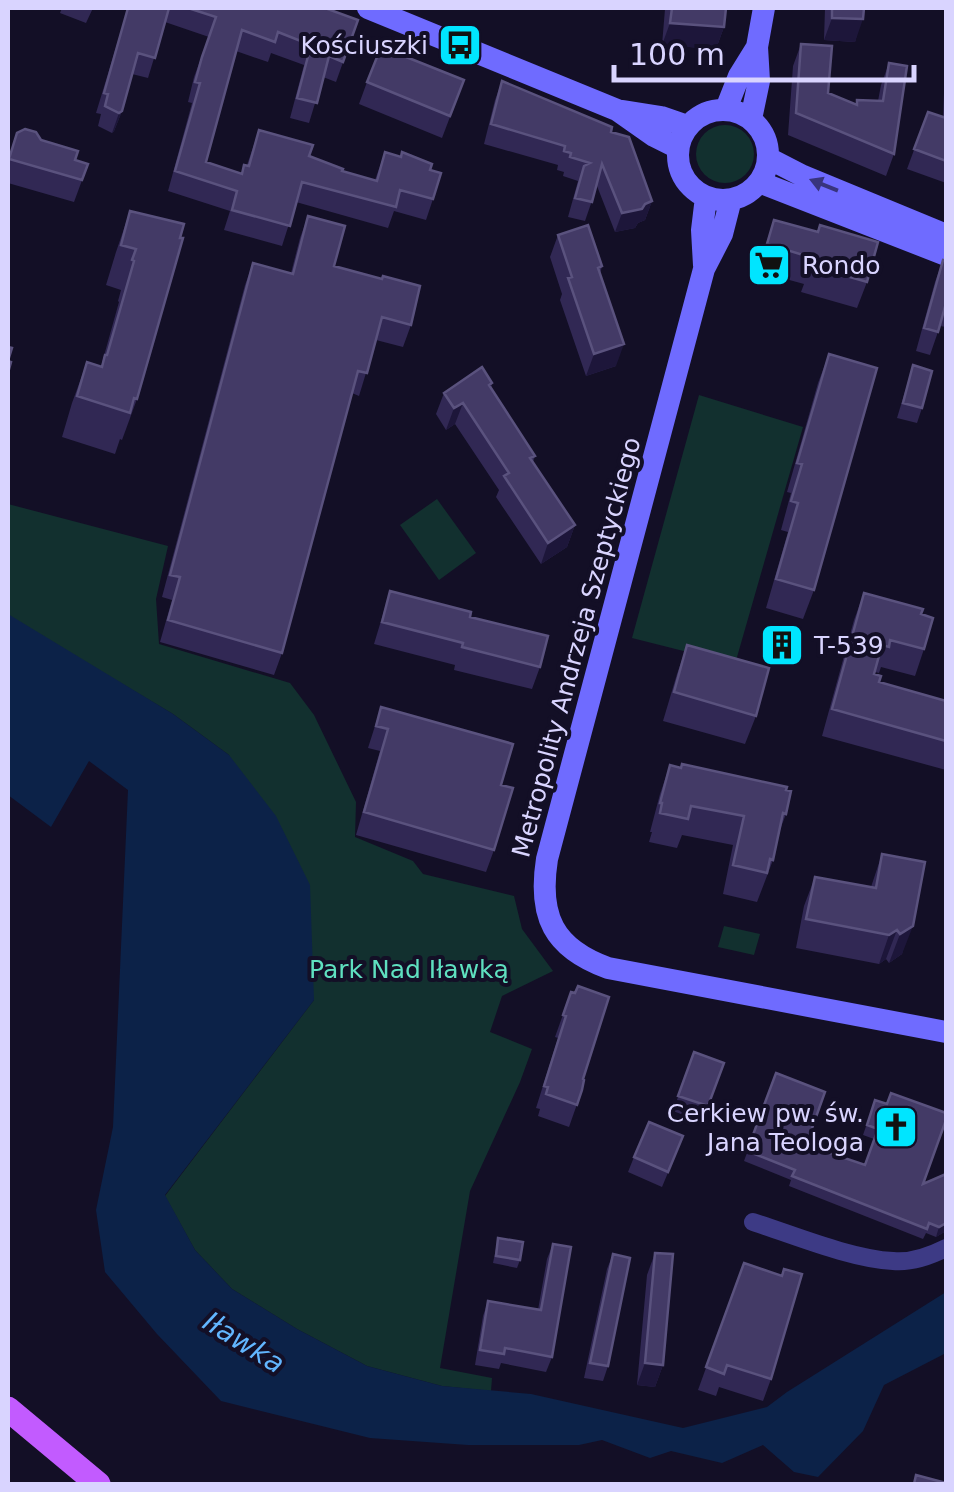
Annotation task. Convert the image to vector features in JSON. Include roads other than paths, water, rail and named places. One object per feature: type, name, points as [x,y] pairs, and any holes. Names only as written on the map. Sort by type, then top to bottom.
[{"type":"main road","points":[[8,1409],[98,1484]]},
{"type":"street","points":[[368,8],[617,110],[662,117],[683,137]]},
{"type":"street","points":[[751,118],[759,81],[757,46],[764,8]]},
{"type":"street","points":[[726,109],[757,46]]},
{"type":"street","points":[[726,109],[751,118],[767,144],[768,158],[759,182],[731,199],[706,197],[681,172],[678,160],[683,137],[698,116],[712,110],[726,109]]},
{"type":"street","points":[[768,158],[946,235]]},
{"type":"street","points":[[759,182],[946,255]]},
{"type":"street","name":"Metropolity Andrzeja Szeptyckiego","points":[[704,269],[702,230],[706,197]]},
{"type":"street","name":"Metropolity Andrzeja Szeptyckiego","points":[[731,199],[722,234],[704,269],[547,859],[543,899],[556,934],[569,948],[608,968],[946,1032]]},
{"type":"street","points":[[753,1222],[896,1262],[926,1258],[946,1248]]},
{"type":"water","name":"Iławka","points":[[8,614],[173,714],[229,755],[276,816],[310,885],[314,1000],[165,1195],[195,1250],[232,1289],[367,1366],[442,1386],[531,1394],[683,1428],[767,1407],[946,1292],[946,1353],[884,1385],[863,1431],[818,1477],[794,1472],[763,1445],[722,1463],[671,1451],[650,1458],[602,1440],[579,1445],[468,1445],[370,1438],[221,1401],[105,1272],[96,1210],[113,1127],[128,790],[89,761],[51,827],[8,795]]},
{"type":"place","name":"Kościuszki","points":[[460,45]]},
{"type":"place","name":"Rondo","points":[[769,265]]},
{"type":"place","name":"T-539","points":[[782,645]]},
{"type":"place","name":"Cerkiew pw. św. Jana Teologa","points":[[896,1127]]},
{"type":"park label","name":"Park Nad Iławką","points":[[409,969]]}]
